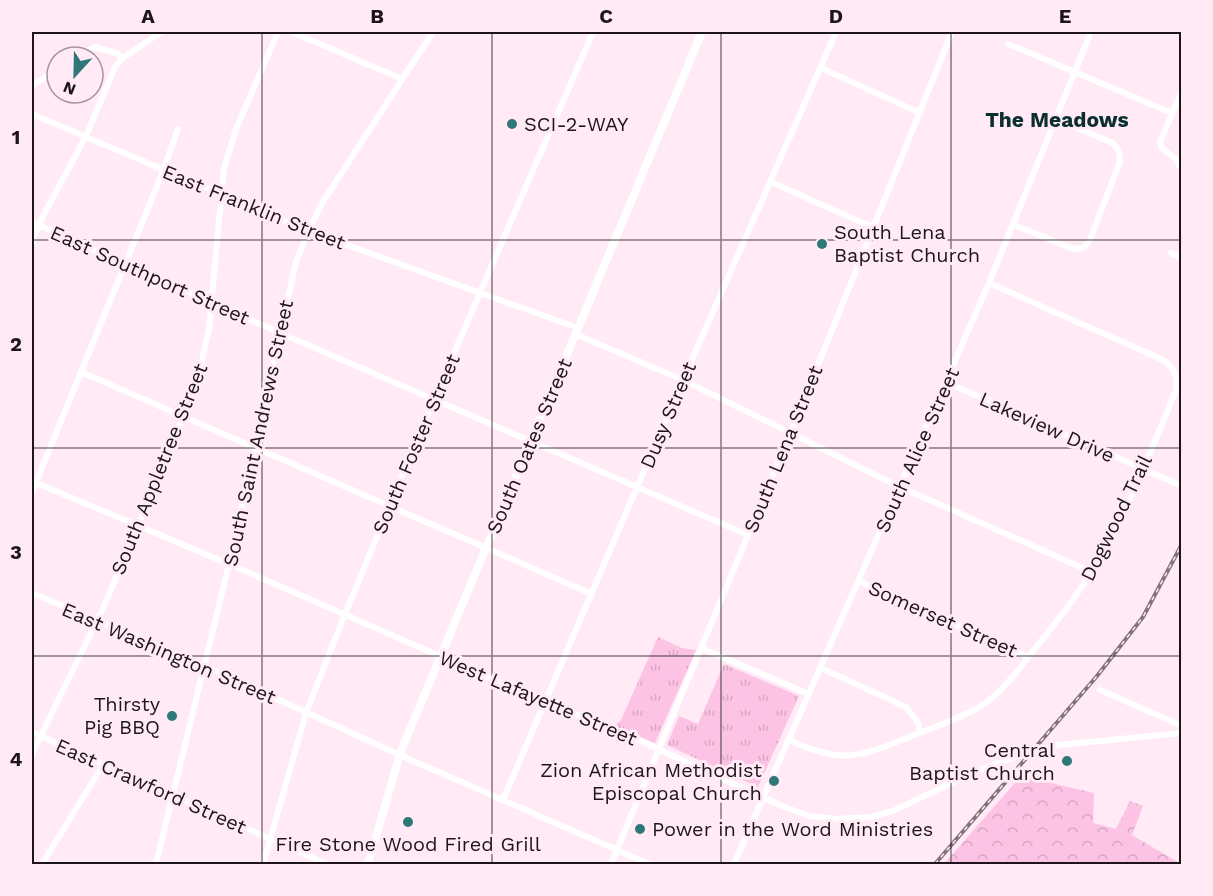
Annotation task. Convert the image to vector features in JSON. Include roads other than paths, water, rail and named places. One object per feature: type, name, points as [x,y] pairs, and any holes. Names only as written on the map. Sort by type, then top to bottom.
[{"type":"main road","name":"South Oates Street","points":[[369,864],[400,755],[702,32]]},
{"type":"street","points":[[32,242],[86,136],[115,67],[123,58],[161,32]]},
{"type":"street","name":"South Appletree Street","points":[[32,754],[97,622],[184,418],[203,364],[212,302],[224,168],[232,141],[278,32]]},
{"type":"street","points":[[292,32],[402,79]]},
{"type":"street","name":"South Saint Andrews Street","points":[[156,864],[229,564],[294,270],[308,231],[333,184],[433,32]]},
{"type":"street","name":"South Foster Street","points":[[263,864],[306,713],[434,399],[593,32]]},
{"type":"street","name":"Dusy Street","points":[[503,800],[683,380],[836,32]]},
{"type":"street","name":"South Lena Street","points":[[611,864],[791,432],[952,32]]},
{"type":"street","name":"South Alice Street","points":[[734,864],[1014,225],[1090,32]]},
{"type":"street","points":[[1008,44],[1172,113]]},
{"type":"street","points":[[105,50],[123,58]]},
{"type":"street","points":[[821,68],[920,113]]},
{"type":"street","points":[[32,86],[45,77]]},
{"type":"street","points":[[1182,91],[1161,139],[1161,145],[1176,159],[1182,170]]},
{"type":"street","name":"East Franklin Street","points":[[32,114],[308,231],[480,293],[576,331],[683,380],[900,487],[1092,572]]},
{"type":"street","points":[[1014,225],[1073,249],[1084,247],[1090,240],[1120,161],[1119,151],[1110,142],[1056,119]]},
{"type":"street","points":[[32,492],[33,482],[81,372],[178,129]]},
{"type":"street","points":[[771,182],[874,228]]},
{"type":"street","name":"East Southport Street","points":[[32,222],[280,333],[748,535]]},
{"type":"street","points":[[1171,253],[1182,258]]},
{"type":"street","name":"Dogwood Trail","points":[[789,740],[814,752],[842,757],[875,751],[962,716],[984,704],[1004,686],[1070,605],[1092,572],[1116,528],[1142,469],[1176,390],[1177,378],[1171,366],[1161,359],[989,283]]},
{"type":"street","points":[[81,372],[592,594]]},
{"type":"street","name":"Lakeview Drive","points":[[946,382],[1182,486]]},
{"type":"street","name":"West Lafayette Street","points":[[33,482],[658,748],[763,798],[796,812],[822,818],[872,817],[893,811],[970,774],[1027,752],[1059,745],[1181,733]]},
{"type":"street","name":"Somerset Street","points":[[859,581],[1028,657]]},
{"type":"street","name":"East Washington Street","points":[[32,593],[649,864]]},
{"type":"street","points":[[701,648],[809,694]]},
{"type":"street","points":[[821,668],[906,707],[917,721],[921,732]]},
{"type":"street","points":[[1100,690],[1178,724],[1181,733]]},
{"type":"street","points":[[1178,724],[1182,717]]},
{"type":"street","name":"East Crawford Street","points":[[32,732],[326,864]]},
{"type":"street","points":[[42,864],[103,765]]},
{"type":"railway","points":[[935,864],[1097,676],[1143,617],[1182,544]]},
{"type":"place","name":"SCI-2-WAY","points":[[512,124]]},
{"type":"place","name":"South Lena Baptist Church","points":[[822,244]]},
{"type":"place","name":"Thirsty Pig BBQ","points":[[172,716]]},
{"type":"place","name":"Central Baptist Church","points":[[1067,761]]},
{"type":"place","name":"Zion African Methodist Episcopal Church","points":[[774,781]]},
{"type":"place","name":"Fire Stone Wood Fired Grill","points":[[408,822]]},
{"type":"place","name":"Power in the Word Ministries","points":[[640,829]]},
{"type":"district","name":"The Meadows","points":[[1057,120]]}]
